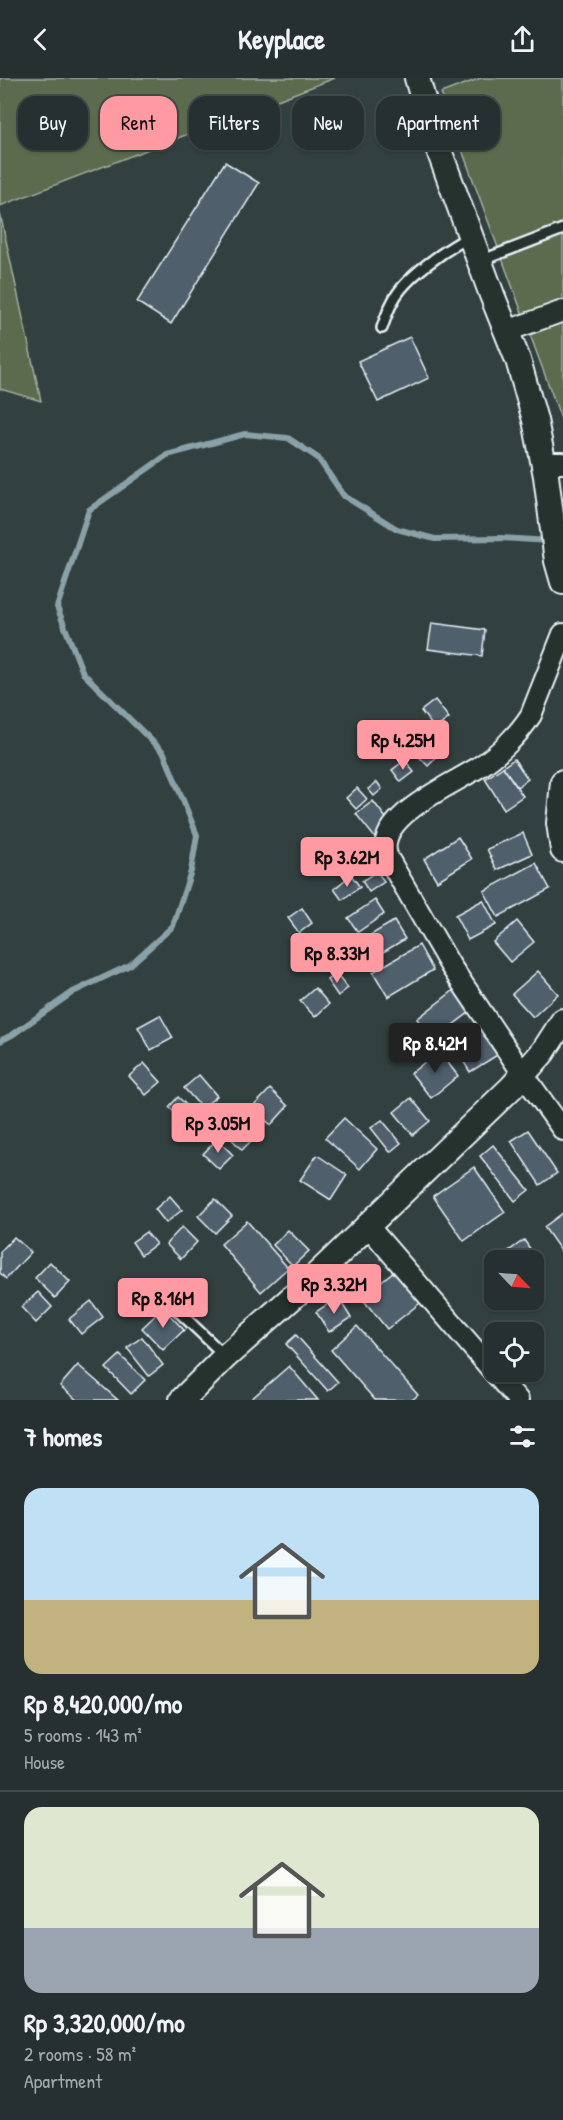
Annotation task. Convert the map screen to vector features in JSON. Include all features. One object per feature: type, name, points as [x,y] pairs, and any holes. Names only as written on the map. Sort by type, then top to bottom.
[{"type":"street","points":[[417,78],[434,134],[518,360],[535,420],[553,463],[553,528],[563,582]]},
{"type":"street","points":[[507,331],[563,311]]},
{"type":"street","points":[[563,634],[531,715],[524,726],[481,766],[419,803],[396,820],[386,845],[388,858],[450,964],[563,1130]]},
{"type":"street","points":[[563,782],[559,823],[563,850]]},
{"type":"street","points":[[182,1400],[225,1357],[303,1288],[437,1161],[543,1052],[563,1021]]},
{"type":"street","points":[[368,1226],[519,1400]]},
{"type":"lane","points":[[480,261],[563,229]]},
{"type":"lane","points":[[382,328],[394,299],[418,272],[446,250],[471,235]]},
{"type":"lane","points":[[152,1285],[225,1357]]},
{"type":"green space","points":[[0,78],[335,78],[280,99],[280,96],[189,96],[189,134],[177,138],[177,96],[100,96],[100,150],[147,150],[0,206]]},
{"type":"green space","points":[[481,78],[563,78],[563,424],[462,150],[500,150],[500,96],[442,96],[441,93]]},
{"type":"green space","points":[[0,213],[41,401],[0,389]]},
{"type":"building","points":[[225,162],[259,183],[171,324],[137,302]]},
{"type":"building","points":[[410,337],[429,378],[378,402],[358,361]]},
{"type":"building","points":[[432,623],[485,630],[482,656],[428,649]]},
{"type":"building","points":[[435,700],[449,718],[435,729],[421,711]]},
{"type":"building","points":[[421,727],[443,751],[428,766],[405,742]]},
{"type":"building","points":[[391,733],[400,746],[382,758],[373,745]]},
{"type":"building","points":[[514,759],[528,779],[517,787],[503,767]]},
{"type":"building","points":[[405,760],[414,772],[401,782],[392,770]]},
{"type":"building","points":[[503,767],[523,796],[504,809],[485,779]]},
{"type":"building","points":[[377,782],[382,789],[374,796],[368,789]]},
{"type":"building","points":[[357,788],[367,799],[356,809],[346,798]]},
{"type":"building","points":[[373,801],[392,826],[376,839],[356,814]]},
{"type":"building","points":[[523,833],[532,854],[497,870],[487,849]]},
{"type":"building","points":[[458,837],[472,859],[437,881],[424,859]]},
{"type":"building","points":[[536,863],[550,889],[498,917],[484,891]]},
{"type":"building","points":[[377,871],[384,882],[369,892],[362,881]]},
{"type":"building","points":[[351,875],[360,887],[342,900],[334,889]]},
{"type":"building","points":[[375,900],[384,914],[358,932],[348,918]]},
{"type":"building","points":[[483,900],[496,925],[468,940],[455,915]]},
{"type":"building","points":[[302,908],[312,923],[299,933],[288,918]]},
{"type":"building","points":[[394,921],[405,939],[375,957],[364,939]]},
{"type":"building","points":[[517,921],[534,942],[510,962],[493,942]]},
{"type":"building","points":[[319,943],[334,965],[326,970],[311,948]]},
{"type":"building","points":[[419,945],[433,970],[388,997],[373,972]]},
{"type":"building","points":[[538,971],[558,994],[533,1017],[512,994]]},
{"type":"building","points":[[336,973],[348,988],[338,996],[327,980]]},
{"type":"building","points":[[458,987],[474,1009],[433,1040],[417,1019]]},
{"type":"building","points":[[315,988],[329,1004],[315,1017],[300,1001]]},
{"type":"building","points":[[160,1015],[173,1038],[151,1050],[138,1027]]},
{"type":"building","points":[[482,1025],[499,1054],[470,1072],[452,1043]]},
{"type":"building","points":[[439,1051],[458,1076],[431,1098],[411,1073]]},
{"type":"building","points":[[144,1063],[161,1082],[146,1095],[129,1076]]},
{"type":"building","points":[[199,1075],[217,1096],[202,1108],[184,1088]]},
{"type":"building","points":[[270,1089],[288,1106],[271,1125],[252,1108]]},
{"type":"building","points":[[178,1097],[197,1115],[188,1125],[169,1107]]},
{"type":"building","points":[[411,1098],[430,1121],[413,1135],[394,1112]]},
{"type":"building","points":[[241,1118],[257,1135],[242,1150],[226,1133]]},
{"type":"building","points":[[344,1118],[377,1149],[360,1169],[325,1138]]},
{"type":"building","points":[[382,1120],[401,1143],[390,1152],[371,1128]]},
{"type":"building","points":[[528,1130],[557,1173],[540,1185],[511,1141]]},
{"type":"building","points":[[217,1139],[233,1155],[219,1169],[203,1154]]},
{"type":"building","points":[[493,1145],[529,1190],[515,1201],[480,1156]]},
{"type":"building","points":[[317,1155],[347,1175],[331,1200],[300,1180]]},
{"type":"building","points":[[474,1167],[505,1212],[464,1241],[433,1196]]},
{"type":"building","points":[[170,1196],[182,1210],[166,1223],[155,1209]]},
{"type":"building","points":[[215,1199],[232,1216],[215,1233],[198,1216]]},
{"type":"building","points":[[563,1213],[563,1254],[544,1227]]},
{"type":"building","points":[[247,1221],[288,1268],[261,1292],[221,1244]]},
{"type":"building","points":[[182,1227],[197,1242],[181,1259],[166,1244]]},
{"type":"building","points":[[288,1230],[309,1251],[293,1266],[273,1245]]},
{"type":"building","points":[[146,1232],[156,1244],[141,1255],[132,1242]]},
{"type":"building","points":[[14,1237],[31,1252],[6,1279],[0,1273],[0,1252]]},
{"type":"building","points":[[524,1240],[531,1250],[510,1250]]},
{"type":"building","points":[[50,1262],[70,1282],[55,1298],[35,1278]]},
{"type":"building","points":[[398,1268],[424,1300],[387,1329],[361,1297]]},
{"type":"building","points":[[38,1292],[52,1307],[36,1323],[21,1307]]},
{"type":"building","points":[[338,1297],[351,1318],[329,1332],[316,1312]]},
{"type":"building","points":[[91,1301],[103,1317],[81,1334],[69,1319]]},
{"type":"building","points":[[163,1308],[184,1330],[163,1350],[142,1328]]},
{"type":"building","points":[[357,1326],[418,1395],[412,1400],[375,1400],[331,1350]]},
{"type":"building","points":[[296,1335],[338,1382],[328,1391],[286,1344]]},
{"type":"building","points":[[142,1337],[163,1365],[149,1376],[127,1348]]},
{"type":"building","points":[[120,1355],[145,1380],[131,1394],[106,1368]]},
{"type":"building","points":[[78,1365],[118,1400],[77,1400],[60,1386]]},
{"type":"building","points":[[289,1366],[318,1400],[250,1400]]},
{"type":"waterway","points":[[0,1041],[73,992],[130,965],[173,926],[191,871],[197,835],[164,753],[83,673],[57,607],[89,510],[167,455],[245,434],[288,438],[318,458],[344,496],[397,529],[435,539],[501,538],[550,541]]}]
